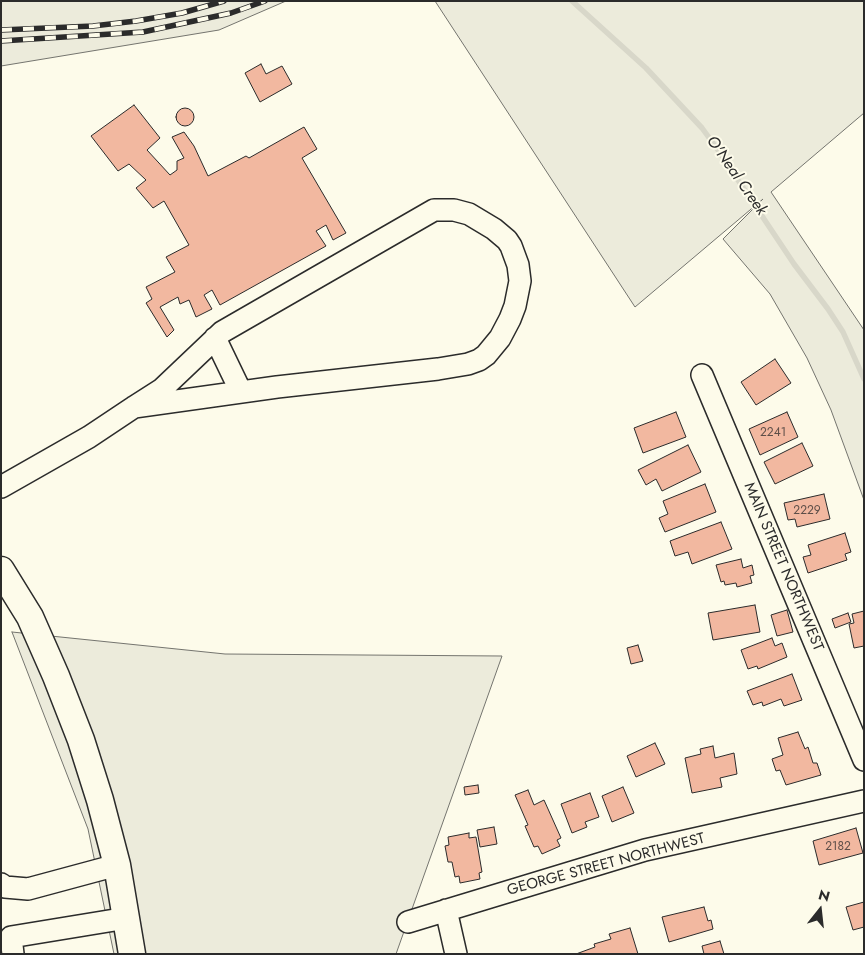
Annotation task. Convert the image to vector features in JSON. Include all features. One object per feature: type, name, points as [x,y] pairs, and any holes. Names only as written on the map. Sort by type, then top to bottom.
[{"type":"main road","points":[[1,570],[30,617],[81,740],[100,800],[117,865],[132,954]]},
{"type":"street","points":[[1,487],[89,437],[134,407],[162,389],[222,332],[434,210],[454,210],[469,214],[494,230],[507,240],[511,246],[518,265],[520,281],[515,306],[500,338],[486,356],[479,360],[468,364],[438,369],[241,392],[134,407]]},
{"type":"street","points":[[215,338],[241,392]]},
{"type":"street","name":"MAIN STREET NORTHWEST","points":[[702,375],[864,760]]},
{"type":"street","name":"GEORGE STREET NORTHWEST","points":[[408,922],[646,850],[864,801]]},
{"type":"street","points":[[1,884],[5,887],[28,890],[117,865]]},
{"type":"street","points":[[446,910],[456,954]]},
{"type":"street","points":[[13,954],[11,937],[127,918]]},
{"type":"shaded area","points":[[1,1],[286,1],[219,30],[1,66]]},
{"type":"shaded area","points":[[435,1],[864,1],[864,113],[771,192],[864,330],[864,500],[831,410],[807,358],[770,294],[723,239],[763,199],[635,307]]},
{"type":"shaded area","points":[[12,632],[225,654],[502,656],[396,954],[114,954],[88,829]]},
{"type":"building","points":[[261,64],[266,74],[282,66],[292,84],[260,102],[245,73]]},
{"type":"building","points":[[134,105],[160,138],[147,150],[170,175],[177,170],[177,161],[184,158],[172,137],[184,132],[194,146],[208,176],[246,156],[249,158],[304,127],[317,149],[302,158],[346,233],[333,240],[326,225],[316,231],[326,246],[220,305],[212,290],[204,295],[212,309],[196,317],[189,300],[180,304],[178,297],[160,307],[174,330],[167,337],[146,303],[152,299],[146,287],[175,272],[166,257],[189,245],[164,201],[153,208],[136,188],[146,180],[129,164],[118,171],[91,136]]},
{"type":"building","points":[[185,108],[191,111],[194,117],[191,123],[185,126],[179,123],[176,117],[179,111]]},
{"type":"building","points":[[775,359],[791,383],[756,405],[741,382]]},
{"type":"building","points":[[676,412],[686,437],[643,453],[634,428]]},
{"type":"building","points":[[787,412],[798,437],[760,455],[749,429]]},
{"type":"building","points":[[802,443],[813,466],[775,484],[764,462]]},
{"type":"building","points":[[688,445],[701,472],[662,491],[656,479],[646,485],[638,470]]},
{"type":"building","points":[[705,484],[716,512],[665,532],[659,518],[668,514],[663,501]]},
{"type":"building","points":[[824,494],[830,519],[797,527],[795,519],[788,520],[784,503]]},
{"type":"building","points":[[721,522],[732,549],[692,564],[688,552],[675,556],[670,541]]},
{"type":"building","points":[[845,533],[851,552],[845,554],[847,560],[808,573],[803,557],[811,555],[808,545]]},
{"type":"building","points":[[741,559],[743,568],[752,565],[754,575],[750,576],[752,583],[737,587],[736,583],[725,585],[724,581],[721,582],[716,565]]},
{"type":"building","points":[[755,605],[760,632],[713,640],[708,613]]},
{"type":"building","points":[[787,610],[793,632],[777,636],[771,615]]},
{"type":"building","points":[[864,611],[864,646],[854,648],[849,624],[854,623],[852,614]]},
{"type":"building","points":[[848,613],[851,622],[835,628],[832,619]]},
{"type":"building","points":[[772,638],[775,646],[782,643],[787,657],[758,669],[757,666],[748,669],[741,650]]},
{"type":"building","points":[[638,645],[643,661],[631,664],[627,648]]},
{"type":"building","points":[[792,674],[802,700],[784,706],[781,699],[763,706],[762,702],[753,705],[747,691]]},
{"type":"building","points":[[798,732],[805,749],[808,747],[813,763],[817,763],[821,775],[786,785],[780,770],[776,771],[772,759],[783,755],[778,738]]},
{"type":"building","points":[[655,743],[665,764],[636,777],[627,756]]},
{"type":"building","points":[[713,746],[715,758],[734,753],[737,774],[720,778],[722,787],[692,793],[685,758],[701,754],[700,749]]},
{"type":"building","points":[[478,785],[479,793],[465,795],[464,787]]},
{"type":"building","points":[[623,787],[634,813],[612,822],[602,796]]},
{"type":"building","points":[[528,790],[534,805],[544,800],[561,838],[557,840],[560,846],[542,854],[538,846],[534,847],[525,826],[528,825],[515,795]]},
{"type":"building","points":[[590,793],[599,817],[585,822],[587,827],[572,833],[561,804]]},
{"type":"building","points":[[494,827],[497,844],[480,847],[477,830]]},
{"type":"building","points":[[856,828],[863,853],[819,865],[813,841]]},
{"type":"building","points":[[469,833],[469,838],[476,837],[482,872],[479,873],[480,879],[460,883],[459,876],[455,877],[452,862],[448,862],[445,846],[449,845],[448,837]]},
{"type":"building","points":[[864,902],[864,927],[853,930],[846,907]]},
{"type":"building","points":[[704,907],[708,921],[711,920],[713,929],[669,942],[662,917]]},
{"type":"building","points":[[630,928],[638,954],[576,954],[595,947],[594,944],[611,939],[609,934]]},
{"type":"building","points":[[720,941],[724,954],[704,954],[702,946]]},
{"type":"waterway","name":"O'Neal Creek","points":[[572,1],[646,68],[702,128],[794,264],[843,332],[864,379]]},
{"type":"railway","points":[[1,30],[93,26],[136,21],[182,13],[224,1]]},
{"type":"railway","points":[[1,41],[143,32],[231,13],[265,1]]}]
